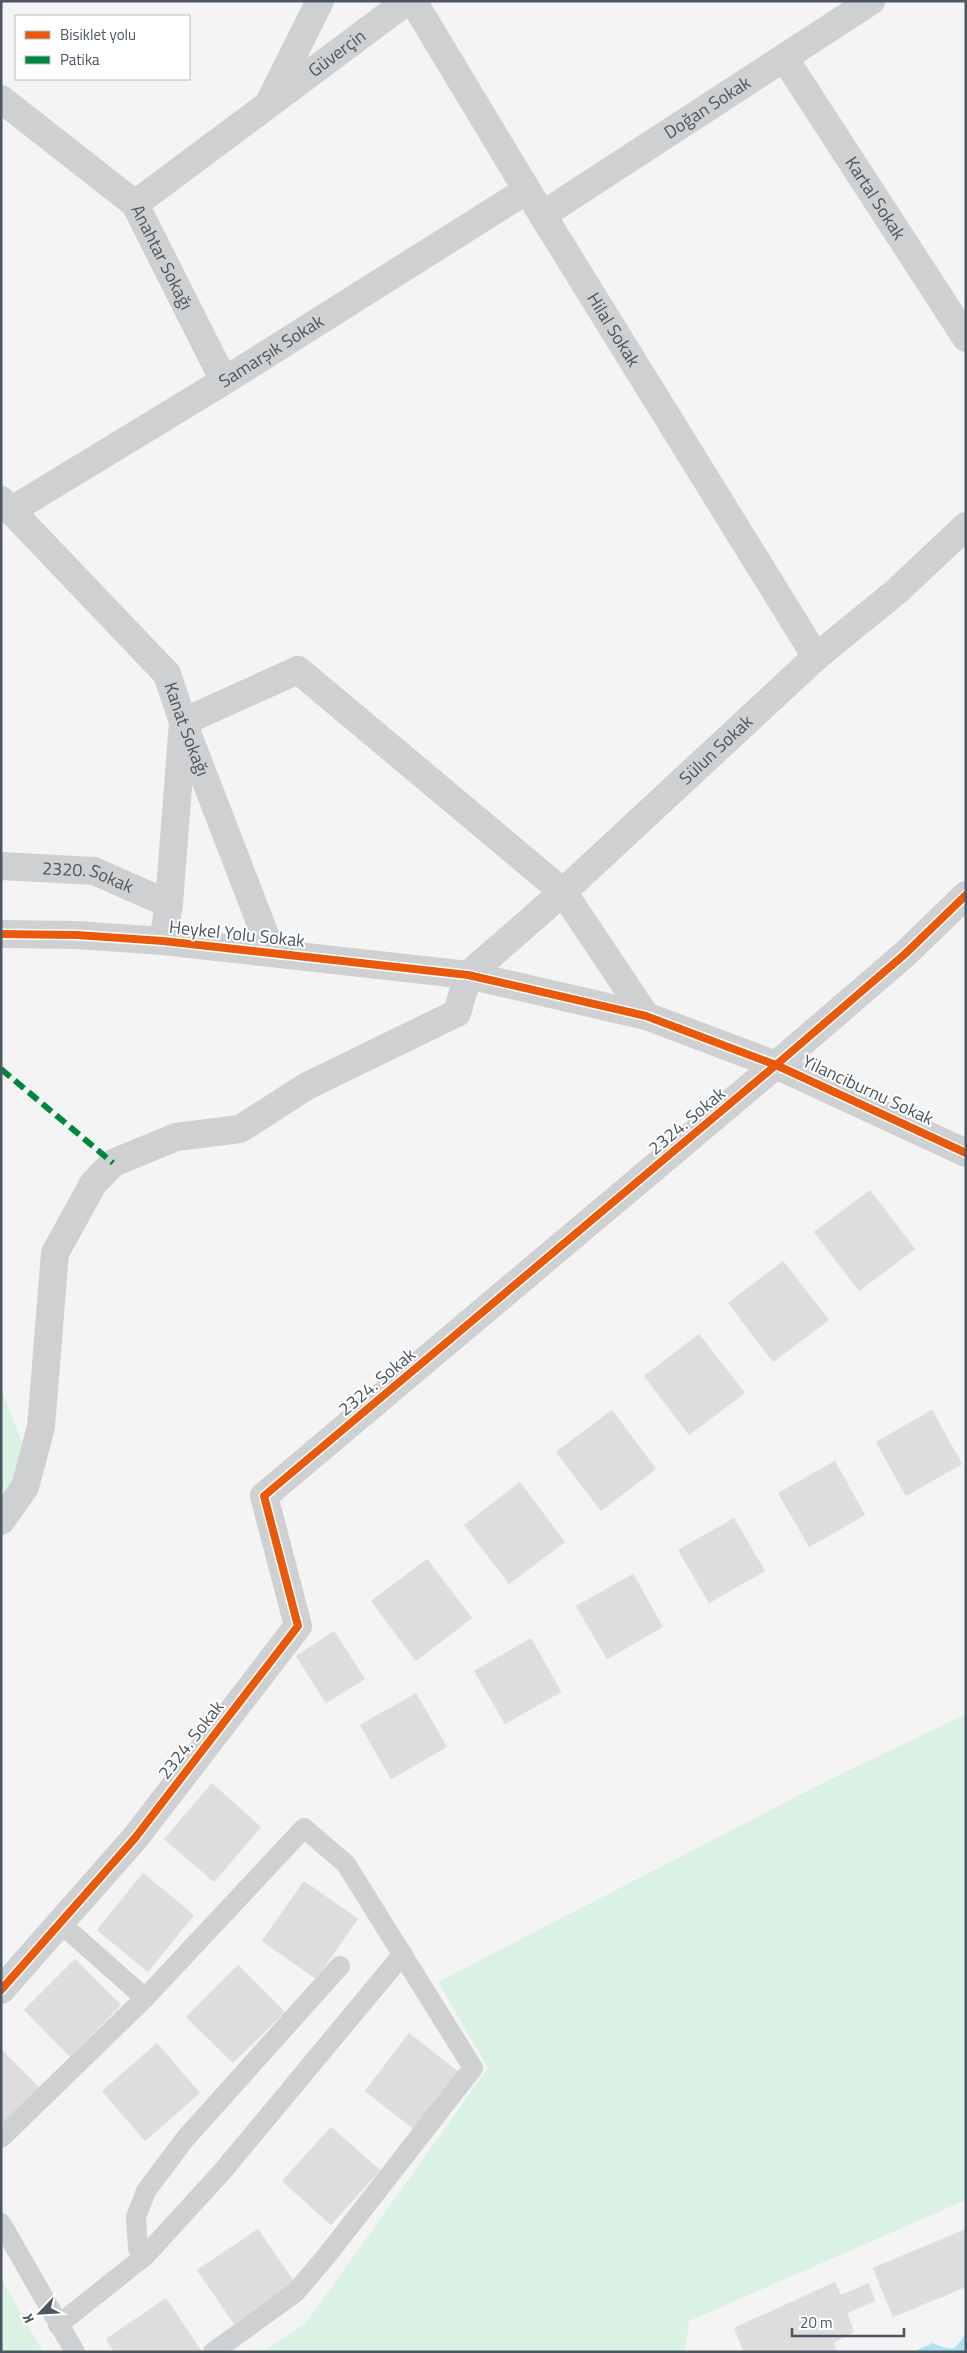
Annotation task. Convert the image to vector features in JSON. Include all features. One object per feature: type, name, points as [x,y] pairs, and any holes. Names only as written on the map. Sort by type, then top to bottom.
[{"type":"street","name":"Güverçin","points":[[268,105],[320,1]]},
{"type":"street","name":"Güverçin","points":[[135,204],[407,1]]},
{"type":"street","name":"Hilal Sokak","points":[[413,1],[526,190],[544,214],[816,657]]},
{"type":"street","name":"Doğan Sokak","points":[[544,214],[872,1]]},
{"type":"street","name":"Kartal Sokak","points":[[785,59],[966,338]]},
{"type":"street","name":"Anahtar Sokağı","points":[[1,99],[135,204],[224,382]]},
{"type":"street","name":"Samarşık Sokak","points":[[7,505],[224,382],[526,190]]},
{"type":"street","name":"Kanat Sokağı","points":[[7,505],[167,674],[183,722],[272,953]]},
{"type":"street","name":"Sülun Sokak","points":[[468,975],[563,892],[816,657],[897,591],[966,526]]},
{"type":"street","points":[[163,941],[169,904],[183,722],[298,670],[563,892],[646,1016]]},
{"type":"street","name":"2320. Sokak","points":[[1,866],[94,871],[169,904]]},
{"type":"street","name":"2324. Sokak","points":[[1,1990],[135,1838],[298,1626],[264,1496],[776,1065],[905,954],[966,895]]},
{"type":"street","name":"Heykel Yolu Sokak","points":[[1,934],[78,935],[163,941],[468,975]]},
{"type":"street","points":[[1,1521],[26,1487],[41,1426],[55,1253],[93,1184],[113,1163],[176,1137],[240,1129],[307,1086],[458,1013],[468,975]]},
{"type":"street","name":"Yilanciburnu Sokak","points":[[468,975],[646,1016],[776,1065],[966,1153]]},
{"type":"lane","points":[[1,2138],[145,1998],[304,1828],[346,1864],[473,2068],[324,2260],[295,2293],[213,2352]]},
{"type":"lane","points":[[60,1923],[145,1998]]},
{"type":"lane","points":[[58,2325],[145,2256],[221,2173],[403,1954]]},
{"type":"lane","points":[[145,2256],[138,2249],[136,2217],[146,2191],[185,2139],[340,1966]]},
{"type":"lane","points":[[1,2223],[75,2352]]},
{"type":"green space","points":[[1,1390],[32,1467],[1,1499]]},
{"type":"green space","points":[[966,1714],[966,2200],[689,2321],[685,2352],[263,2352],[306,2323],[488,2068],[438,1982],[829,1780]]},
{"type":"green space","points":[[1,2278],[43,2352],[1,2352]]},
{"type":"water","points":[[966,2332],[966,2352],[913,2352],[933,2343],[945,2348],[953,2348],[959,2343]]},
{"type":"building","points":[[870,1190],[915,1249],[859,1291],[814,1232]]},
{"type":"building","points":[[783,1261],[829,1320],[773,1362],[728,1303]]},
{"type":"building","points":[[699,1334],[745,1393],[689,1435],[644,1376]]},
{"type":"building","points":[[612,1410],[656,1469],[601,1511],[556,1452]]},
{"type":"building","points":[[932,1410],[962,1464],[906,1496],[876,1442]]},
{"type":"building","points":[[835,1461],[865,1515],[809,1547],[778,1493]]},
{"type":"building","points":[[520,1482],[565,1542],[509,1584],[464,1525]]},
{"type":"building","points":[[734,1518],[765,1571],[709,1603],[678,1550]]},
{"type":"building","points":[[427,1559],[472,1618],[416,1661],[371,1601]]},
{"type":"building","points":[[633,1574],[663,1627],[607,1659],[576,1606]]},
{"type":"building","points":[[334,1631],[365,1679],[326,1703],[296,1656]]},
{"type":"building","points":[[531,1638],[561,1692],[505,1724],[474,1671]]},
{"type":"building","points":[[416,1693],[447,1747],[391,1779],[360,1725]]},
{"type":"building","points":[[212,1783],[261,1827],[214,1882],[164,1839]]},
{"type":"building","points":[[143,1873],[194,1915],[148,1972],[97,1930]]},
{"type":"building","points":[[304,1881],[358,1919],[316,1979],[262,1941]]},
{"type":"building","points":[[75,1959],[121,2005],[70,2057],[24,2010]]},
{"type":"building","points":[[238,1965],[285,2012],[233,2063],[186,2017]]},
{"type":"building","points":[[409,2033],[461,2074],[416,2131],[365,2091]]},
{"type":"building","points":[[157,2043],[200,2093],[145,2141],[102,2091]]},
{"type":"building","points":[[1,2049],[41,2089],[1,2129]]},
{"type":"building","points":[[331,2127],[380,2170],[331,2225],[282,2181]]},
{"type":"building","points":[[258,2229],[295,2283],[234,2324],[197,2270]]},
{"type":"building","points":[[966,2229],[966,2287],[893,2317],[873,2268]]},
{"type":"building","points":[[835,2282],[841,2295],[869,2283],[875,2301],[847,2313],[854,2332],[833,2343],[837,2352],[744,2352],[734,2328]]},
{"type":"building","points":[[166,2298],[202,2352],[114,2352],[106,2339]]},
{"type":"marked path","points":[[1,1069],[113,1163]]},
{"type":"cycle path","points":[[1,1990],[135,1838],[298,1626],[264,1496],[776,1065],[905,954],[966,895]]},
{"type":"cycle path","points":[[1,934],[77,935],[163,941],[468,975],[646,1016],[776,1065],[966,1153]]}]
